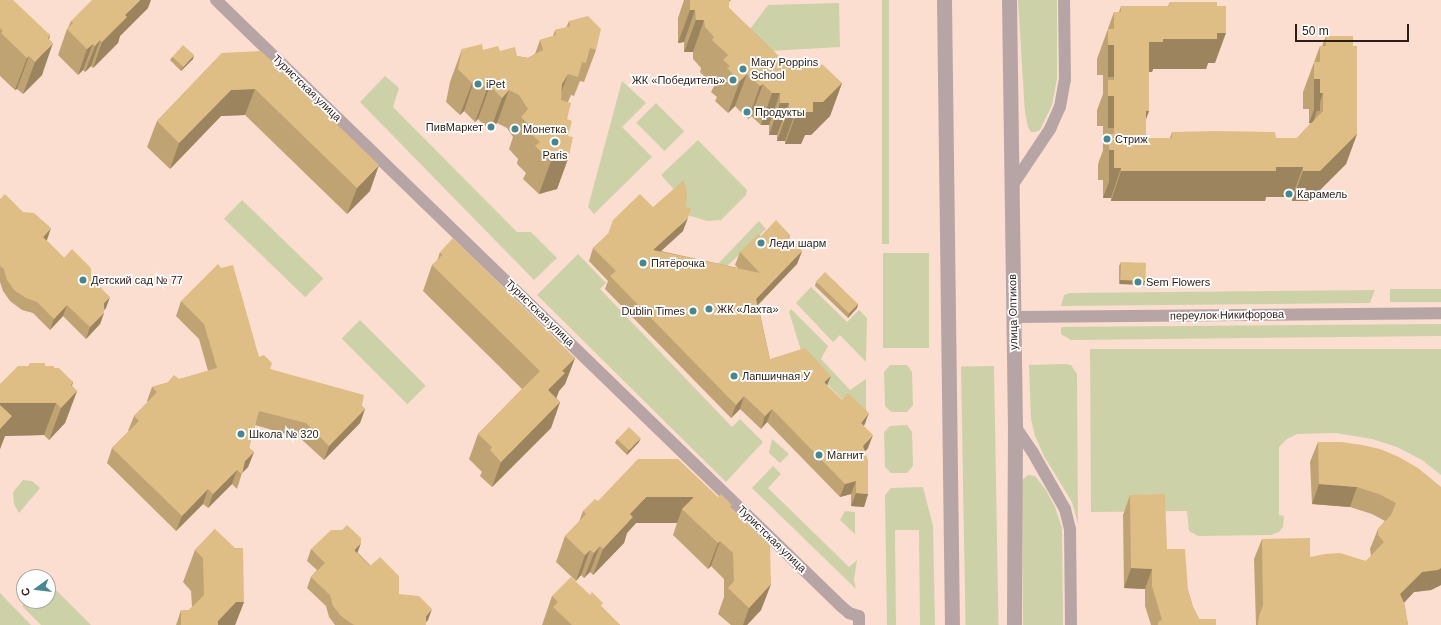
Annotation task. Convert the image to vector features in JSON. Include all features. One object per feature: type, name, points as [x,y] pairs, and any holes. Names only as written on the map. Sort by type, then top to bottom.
[{"type":"street","name":"Туристская улица","points":[[216,0],[849,614],[859,616],[859,625]]},
{"type":"street","points":[[944,0],[952,625]]},
{"type":"street","name":"улица Оптиков","points":[[1009,0],[1015,426],[1014,625]]},
{"type":"street","points":[[1012,186],[1050,129],[1060,107],[1065,80],[1064,0]]},
{"type":"street","name":"переулок Никифорова","points":[[1013,317],[1441,313]]},
{"type":"street","points":[[1015,426],[1032,451],[1065,509],[1070,529],[1071,625]]},
{"type":"green space","points":[[882,0],[889,0],[889,244],[882,244]]},
{"type":"green space","points":[[1018,0],[1057,0],[1057,79],[1052,105],[1040,130],[1035,132],[1031,132],[1028,127],[1025,113]]},
{"type":"green space","points":[[839,3],[840,47],[769,51],[747,33],[768,5]]},
{"type":"green space","points":[[385,76],[399,88],[393,107],[517,232],[531,232],[557,258],[534,280],[360,102]]},
{"type":"green space","points":[[622,81],[646,103],[622,127],[652,157],[594,214],[588,207]]},
{"type":"green space","points":[[656,103],[684,131],[664,151],[636,123]]},
{"type":"green space","points":[[698,140],[747,190],[746,195],[721,220],[707,221],[681,213],[677,193],[661,175]]},
{"type":"green space","points":[[242,200],[323,278],[305,297],[224,219]]},
{"type":"green space","points":[[759,221],[766,229],[720,273],[717,265]]},
{"type":"green space","points":[[883,253],[929,253],[929,348],[883,348]]},
{"type":"green space","points":[[578,254],[606,283],[600,289],[732,427],[740,419],[763,442],[726,482],[537,295]]},
{"type":"green space","points":[[811,287],[847,322],[859,310],[867,318],[866,362],[840,335],[833,342],[796,303]]},
{"type":"green space","points":[[1390,289],[1441,289],[1441,302],[1390,302]]},
{"type":"green space","points":[[1375,290],[1370,303],[1061,306],[1064,295],[1070,293]]},
{"type":"green space","points":[[791,309],[828,346],[821,359],[850,390],[866,379],[866,424],[804,360],[789,312]]},
{"type":"green space","points":[[360,320],[426,386],[407,404],[342,338]]},
{"type":"green space","points":[[1441,324],[1441,336],[1071,340],[1061,334],[1061,327]]},
{"type":"green space","points":[[1090,349],[1441,349],[1441,475],[1422,460],[1397,447],[1372,439],[1335,433],[1297,434],[1287,439],[1279,447],[1279,515],[1284,516],[1283,527],[1279,532],[1271,535],[1198,536],[1189,531],[1187,511],[1091,512]]},
{"type":"green space","points":[[890,365],[907,365],[912,372],[913,405],[907,412],[891,412],[885,406],[884,372]]},
{"type":"green space","points":[[1029,365],[1071,365],[1077,374],[1078,524],[1072,502],[1044,456],[1035,436],[1031,419]]},
{"type":"green space","points":[[994,366],[999,625],[966,625],[961,367]]},
{"type":"green space","points":[[907,425],[912,432],[913,466],[907,473],[891,473],[885,467],[884,432],[890,426]]},
{"type":"green space","points":[[772,439],[789,454],[780,463],[769,453]]},
{"type":"green space","points":[[773,466],[781,474],[768,488],[849,567],[857,560],[854,580],[856,589],[752,488]]},
{"type":"green space","points":[[1028,475],[1035,476],[1046,490],[1055,507],[1062,528],[1063,625],[1023,625],[1022,483],[1023,479]]},
{"type":"green space","points":[[23,480],[32,481],[40,488],[19,513],[14,504],[13,492]]},
{"type":"green space","points":[[923,487],[933,526],[935,625],[920,625],[919,530],[895,530],[896,625],[887,625],[885,495],[891,488]]},
{"type":"green space","points":[[845,511],[855,512],[855,534],[840,520]]},
{"type":"green space","points":[[56,590],[91,625],[41,625],[25,609],[56,609]]},
{"type":"green space","points":[[0,593],[31,625],[0,625]]},
{"type":"building","points":[[0,0],[13,0],[50,35],[48,38],[53,43],[35,62],[29,56],[27,58],[1,33],[3,31],[0,28]]},
{"type":"building","points":[[92,0],[140,0],[125,15],[127,17],[102,42],[100,40],[95,46],[93,44],[87,49],[67,29],[73,23],[71,21]]},
{"type":"building","points":[[690,0],[729,0],[729,8],[791,68],[819,68],[822,64],[842,83],[823,102],[813,102],[813,112],[797,112],[797,108],[789,108],[789,103],[780,103],[780,93],[772,93],[763,84],[760,86],[747,74],[740,81],[727,68],[730,66],[723,60],[728,55],[712,40],[714,37],[705,27],[704,20],[696,20],[695,10],[690,10]]},
{"type":"building","points":[[1170,2],[1217,2],[1217,6],[1226,6],[1226,33],[1217,33],[1217,39],[1163,39],[1163,42],[1149,42],[1149,111],[1146,111],[1146,138],[1172,138],[1172,132],[1218,131],[1275,132],[1276,138],[1297,138],[1323,111],[1323,93],[1320,93],[1320,79],[1314,79],[1314,62],[1320,62],[1320,46],[1326,46],[1326,36],[1353,36],[1353,46],[1357,46],[1357,134],[1320,171],[1303,171],[1303,167],[1276,167],[1276,171],[1121,171],[1121,168],[1114,168],[1114,150],[1109,150],[1109,134],[1114,134],[1114,96],[1108,96],[1108,80],[1114,80],[1114,45],[1108,45],[1108,29],[1114,29],[1114,12],[1121,12],[1121,6],[1169,6]]},
{"type":"building","points":[[588,16],[601,29],[596,50],[590,48],[586,63],[582,62],[578,77],[568,74],[562,84],[561,100],[571,103],[567,119],[572,121],[568,136],[573,137],[569,156],[551,161],[535,146],[540,142],[528,131],[532,128],[521,117],[528,109],[519,95],[509,90],[502,98],[490,86],[487,89],[475,78],[472,83],[458,69],[462,49],[482,44],[483,50],[498,46],[500,51],[515,47],[517,56],[528,58],[543,50],[540,40],[556,35],[555,30],[570,26],[569,21]]},
{"type":"building","points":[[183,45],[194,55],[183,67],[172,57]]},
{"type":"building","points":[[261,51],[379,165],[357,188],[255,89],[231,90],[179,143],[157,121],[222,53]]},
{"type":"building","points":[[684,180],[687,192],[686,207],[691,208],[688,218],[653,250],[760,273],[740,252],[758,234],[761,236],[776,220],[790,235],[788,237],[802,251],[756,299],[770,359],[805,348],[831,376],[824,382],[842,400],[848,393],[869,413],[861,423],[873,435],[863,446],[868,460],[868,494],[856,493],[856,481],[845,484],[772,409],[765,416],[744,396],[736,405],[610,276],[616,271],[593,248],[608,234],[613,220],[640,194],[653,207]]},
{"type":"building","points":[[5,194],[23,212],[34,213],[51,228],[43,237],[64,258],[72,249],[91,268],[91,278],[110,297],[104,303],[104,313],[90,327],[67,305],[54,319],[37,302],[26,298],[14,290],[7,280],[4,269],[0,266],[0,199]]},
{"type":"building","points":[[453,238],[575,358],[562,371],[565,373],[548,390],[560,402],[501,462],[490,450],[492,447],[478,434],[540,371],[432,265],[443,254],[440,252]]},
{"type":"building","points":[[1121,262],[1146,263],[1145,281],[1120,280]]},
{"type":"building","points":[[218,264],[221,268],[233,265],[259,357],[264,355],[272,363],[270,369],[364,395],[362,406],[365,409],[329,446],[306,423],[259,411],[249,448],[254,452],[245,461],[242,474],[237,470],[213,494],[208,489],[182,516],[112,448],[139,421],[134,416],[157,392],[152,387],[167,383],[174,375],[179,379],[217,368],[204,324],[181,301]]},
{"type":"building","points":[[825,272],[858,304],[849,313],[816,281]]},
{"type":"building","points":[[30,363],[45,363],[45,366],[54,366],[54,368],[59,368],[73,382],[71,385],[77,391],[61,408],[56,403],[0,403],[0,384],[18,366],[30,366]]},
{"type":"building","points":[[0,405],[12,416],[0,429]]},
{"type":"building","points":[[629,427],[641,438],[629,450],[617,439]]},
{"type":"building","points":[[1318,442],[1341,442],[1380,449],[1399,457],[1418,468],[1441,487],[1441,568],[1438,570],[1422,572],[1400,594],[1405,605],[1408,625],[1258,625],[1259,616],[1263,606],[1262,539],[1310,538],[1310,557],[1340,553],[1366,561],[1384,542],[1378,535],[1378,529],[1391,515],[1396,503],[1379,494],[1357,487],[1319,484]]},
{"type":"building","points":[[638,459],[678,459],[718,497],[721,494],[732,505],[730,507],[770,545],[771,584],[749,608],[728,588],[734,581],[733,553],[720,541],[718,543],[682,509],[694,497],[646,497],[630,514],[633,517],[603,549],[600,546],[594,553],[590,550],[585,555],[565,536],[586,514],[583,511],[595,499],[598,501]]},
{"type":"building","points":[[1165,494],[1167,549],[1185,549],[1188,590],[1193,607],[1199,619],[1216,619],[1216,625],[1158,625],[1158,622],[1162,620],[1152,586],[1152,569],[1131,568],[1130,495]]},
{"type":"building","points":[[347,525],[361,538],[361,543],[354,550],[370,566],[380,557],[399,576],[399,594],[419,596],[432,609],[426,616],[426,625],[355,625],[341,616],[333,606],[330,595],[311,577],[325,563],[311,549],[331,530],[342,530]]},
{"type":"building","points":[[215,529],[235,548],[243,548],[244,602],[236,602],[218,621],[218,625],[181,625],[181,610],[189,610],[204,595],[203,558],[195,550]]},
{"type":"building","points":[[571,577],[590,595],[592,592],[603,603],[601,606],[620,625],[572,625],[553,607],[558,602],[552,596]]},
{"type":"place","name":"Mary Poppins School","points":[[743,69]]},
{"type":"place","name":"ЖК «Победитель»","points":[[733,80]]},
{"type":"place","name":"iРet","points":[[478,84]]},
{"type":"place","name":"Продукты","points":[[747,112]]},
{"type":"place","name":"ПивМаркет","points":[[491,127]]},
{"type":"place","name":"Монетка","points":[[515,129]]},
{"type":"place","name":"Стриж","points":[[1107,139]]},
{"type":"place","name":"Paris","points":[[555,142]]},
{"type":"place","name":"Карамель","points":[[1289,194]]},
{"type":"place","name":"Леди шарм","points":[[761,243]]},
{"type":"place","name":"Пятёрочка","points":[[643,263]]},
{"type":"place","name":"Детский сад № 77","points":[[83,280]]},
{"type":"place","name":"Sem Flowers","points":[[1138,282]]},
{"type":"place","name":"ЖК «Лахта»","points":[[709,309]]},
{"type":"place","name":"Dublin Times","points":[[693,311]]},
{"type":"place","name":"Лапшичная У","points":[[734,376]]},
{"type":"place","name":"Школа № 320","points":[[241,434]]},
{"type":"place","name":"Магнит","points":[[819,455]]}]
